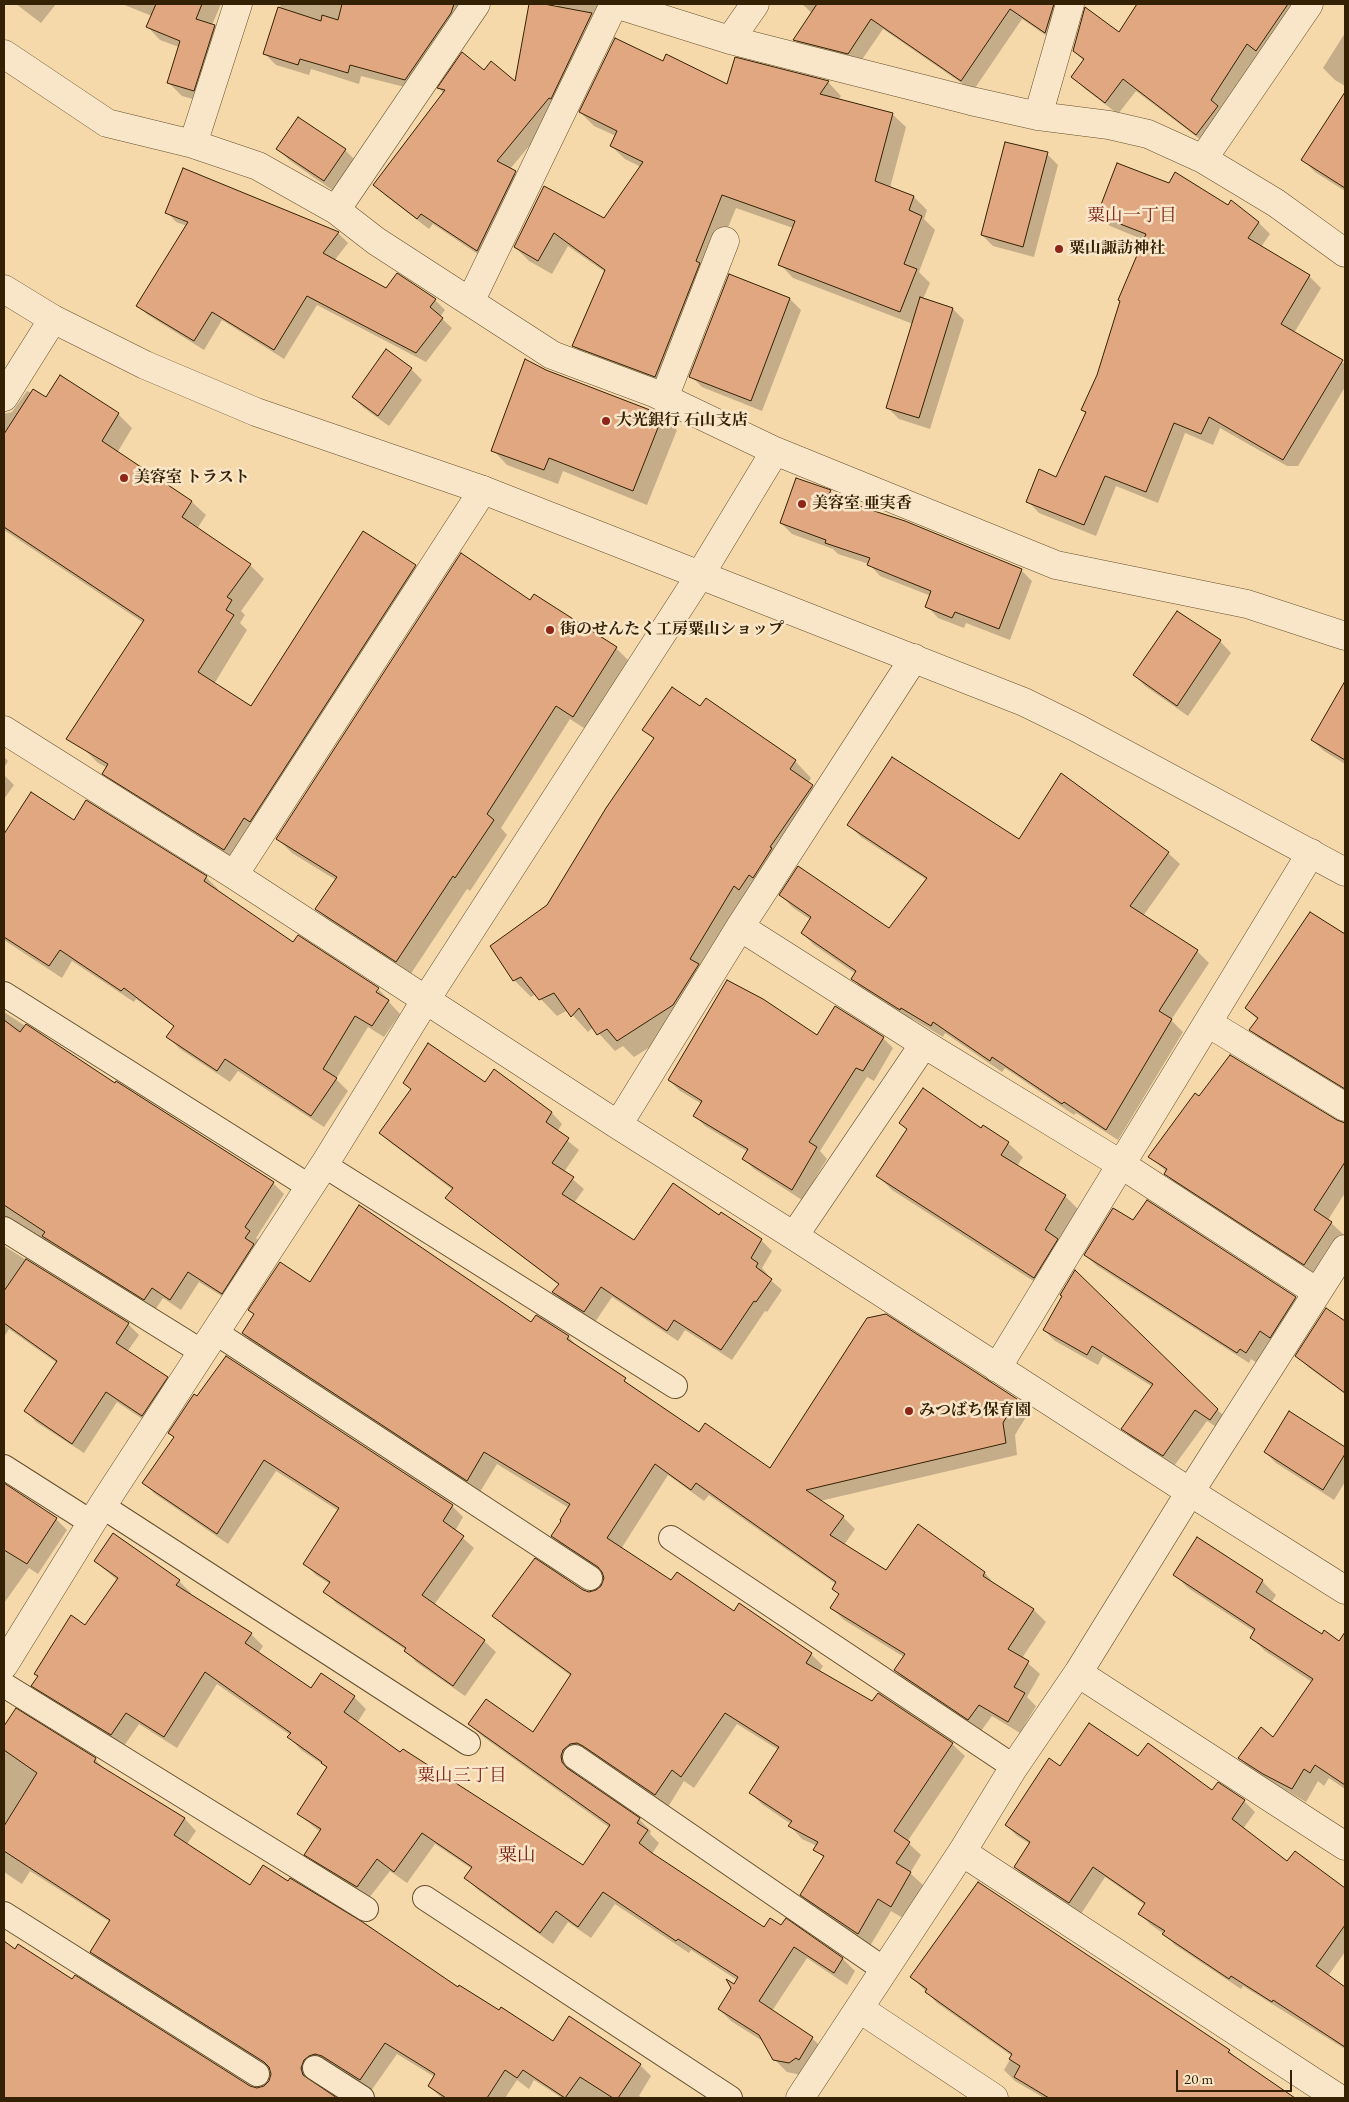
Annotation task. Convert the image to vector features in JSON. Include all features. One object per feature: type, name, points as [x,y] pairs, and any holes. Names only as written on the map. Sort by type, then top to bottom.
[{"type":"street","points":[[193,144],[238,4]]},
{"type":"street","points":[[336,210],[476,4]]},
{"type":"street","points":[[470,302],[615,4],[730,40],[970,101],[1038,116],[1109,126],[1148,134],[1203,159],[1276,203],[1345,253]]},
{"type":"street","points":[[730,40],[755,4]]},
{"type":"street","points":[[1038,116],[1070,4]]},
{"type":"street","points":[[1203,159],[1309,4]]},
{"type":"street","points":[[4,54],[108,123],[193,144],[258,166],[336,210],[376,240],[552,355],[664,398],[775,451],[1056,565],[1248,604],[1345,636]]},
{"type":"street","points":[[664,398],[726,241]]},
{"type":"street","points":[[4,290],[53,319],[145,365],[256,412],[482,490],[1024,702],[1078,728],[1345,872]]},
{"type":"street","points":[[4,396],[53,319]]},
{"type":"street","points":[[4,1665],[97,1514],[317,1176],[425,1001],[700,575],[775,451]]},
{"type":"street","points":[[234,875],[482,490]]},
{"type":"street","points":[[618,1125],[740,927],[914,658]]},
{"type":"street","points":[[4,730],[234,875],[425,1001],[1345,1590]]},
{"type":"street","points":[[997,1368],[1312,853]]},
{"type":"street","points":[[740,927],[924,1044],[1122,1165],[1318,1292]]},
{"type":"street","points":[[1208,1023],[1345,1107]]},
{"type":"street","points":[[794,1236],[924,1044]]},
{"type":"street","points":[[800,2098],[962,1852],[1014,1766],[1078,1673],[1190,1492],[1345,1249]]},
{"type":"street","points":[[1078,1673],[1345,1846]]},
{"type":"street","points":[[962,1852],[1338,2098]]},
{"type":"street","points":[[860,2008],[994,2098]]},
{"type":"lane","points":[[4,994],[675,1386]]},
{"type":"lane","points":[[4,1229],[208,1342],[590,1578]]},
{"type":"lane","points":[[4,1468],[97,1514],[468,1743]]},
{"type":"lane","points":[[671,1538],[1014,1766]]},
{"type":"lane","points":[[4,1685],[366,1909]]},
{"type":"lane","points":[[575,1757],[884,1970]]},
{"type":"lane","points":[[425,1898],[730,2098]]},
{"type":"lane","points":[[4,1914],[257,2074]]},
{"type":"lane","points":[[315,2068],[362,2098]]},
{"type":"building","points":[[156,4],[202,4],[196,19],[215,25],[194,91],[167,83],[180,41],[146,27]]},
{"type":"building","points":[[342,4],[454,4],[451,13],[405,80],[350,65],[348,73],[300,59],[298,65],[263,54],[278,7],[321,21],[322,15],[338,20]]},
{"type":"building","points":[[529,4],[544,4],[592,13],[551,99],[549,98],[497,161],[516,171],[477,251],[421,214],[417,219],[373,185],[445,90],[437,88],[462,52],[484,70],[491,61],[515,81]]},
{"type":"building","points":[[817,4],[1054,4],[1045,33],[1010,9],[961,81],[871,19],[848,54],[793,40]]},
{"type":"building","points":[[1137,4],[1288,4],[1256,51],[1247,44],[1211,100],[1218,106],[1196,135],[1123,79],[1105,103],[1071,77],[1084,59],[1073,51],[1085,7],[1119,32]]},
{"type":"building","points":[[615,38],[663,61],[666,54],[727,84],[735,57],[829,81],[820,94],[893,113],[875,181],[914,196],[909,210],[922,216],[904,264],[917,269],[900,312],[778,265],[795,221],[722,195],[696,261],[700,263],[655,377],[572,346],[605,270],[554,233],[538,261],[514,247],[544,186],[604,218],[643,162],[610,146],[617,131],[579,112]]},
{"type":"building","points":[[1345,92],[1345,188],[1301,160]]},
{"type":"building","points":[[298,117],[346,149],[324,181],[276,149]]},
{"type":"building","points":[[1005,142],[1048,152],[1023,247],[981,235]]},
{"type":"building","points":[[1117,163],[1169,183],[1175,172],[1228,205],[1231,200],[1259,222],[1248,238],[1310,275],[1281,324],[1343,360],[1283,460],[1209,417],[1201,434],[1174,423],[1146,492],[1105,476],[1084,525],[1026,502],[1039,469],[1056,477],[1086,412],[1081,410],[1097,375],[1120,301],[1118,300],[1146,234],[1097,215]]},
{"type":"building","points":[[183,168],[339,232],[323,253],[386,288],[397,273],[436,299],[430,307],[443,318],[416,353],[307,296],[274,350],[212,312],[194,341],[136,306],[188,222],[165,213]]},
{"type":"building","points":[[729,274],[790,298],[751,401],[689,377]]},
{"type":"building","points":[[920,297],[953,308],[919,418],[886,408]]},
{"type":"building","points":[[386,349],[412,368],[378,416],[352,397]]},
{"type":"building","points":[[525,359],[546,370],[663,415],[633,491],[549,458],[544,470],[491,451]]},
{"type":"building","points":[[60,375],[119,413],[102,441],[192,501],[182,517],[251,564],[227,597],[232,600],[226,610],[234,615],[198,672],[251,706],[363,531],[416,565],[250,822],[244,818],[224,850],[102,774],[108,764],[66,739],[144,620],[4,527],[4,434],[33,389],[46,397]]},
{"type":"building","points":[[796,478],[831,490],[828,496],[905,521],[1022,569],[999,629],[955,612],[952,618],[925,607],[931,591],[867,565],[870,558],[825,543],[826,540],[780,523]]},
{"type":"building","points":[[461,553],[530,600],[534,594],[617,647],[573,717],[556,706],[487,814],[494,820],[455,878],[453,876],[396,962],[315,909],[337,877],[276,839]]},
{"type":"building","points":[[1177,611],[1221,640],[1177,706],[1133,675]]},
{"type":"building","points":[[1345,681],[1345,760],[1311,740]]},
{"type":"building","points":[[672,687],[700,706],[706,698],[796,760],[790,769],[813,785],[770,847],[772,848],[753,878],[749,875],[739,890],[734,886],[690,959],[699,964],[673,1005],[617,1041],[607,1029],[597,1035],[579,1008],[571,1017],[554,993],[539,1000],[521,977],[513,981],[490,946],[547,905],[606,808],[654,738],[642,730]]},
{"type":"building","points":[[892,757],[1019,839],[1061,773],[1169,852],[1130,906],[1198,950],[1159,1011],[1172,1019],[1106,1130],[1064,1102],[1062,1104],[992,1057],[990,1061],[933,1022],[931,1026],[901,1008],[900,1010],[851,979],[856,971],[801,933],[811,917],[779,895],[798,866],[889,928],[927,878],[847,825]]},
{"type":"building","points":[[31,792],[74,820],[86,800],[207,876],[204,881],[293,942],[298,935],[379,988],[376,992],[389,1000],[372,1026],[355,1016],[323,1069],[337,1078],[311,1116],[225,1059],[217,1071],[166,1037],[174,1026],[124,988],[121,991],[60,950],[49,966],[4,937],[4,834]]},
{"type":"building","points":[[1310,912],[1345,934],[1345,1089],[1249,1030],[1258,1018],[1245,1008]]},
{"type":"building","points":[[727,980],[763,999],[817,1035],[835,1006],[884,1037],[863,1071],[856,1068],[809,1142],[817,1147],[792,1190],[742,1159],[748,1149],[693,1116],[702,1101],[668,1080]]},
{"type":"building","points":[[4,1020],[20,1032],[26,1024],[115,1083],[116,1081],[274,1182],[245,1227],[250,1231],[245,1238],[254,1244],[222,1294],[188,1272],[170,1300],[152,1288],[144,1300],[42,1236],[45,1232],[4,1205]]},
{"type":"building","points":[[428,1043],[485,1082],[494,1069],[552,1112],[546,1122],[569,1138],[552,1163],[574,1177],[562,1194],[634,1240],[673,1183],[719,1215],[721,1212],[762,1239],[751,1258],[758,1263],[756,1267],[772,1279],[756,1302],[754,1301],[721,1350],[674,1320],[667,1331],[601,1287],[584,1312],[552,1292],[559,1284],[445,1198],[453,1188],[379,1133],[411,1089],[403,1083]]},
{"type":"building","points":[[1230,1055],[1345,1123],[1345,1162],[1314,1210],[1332,1222],[1304,1265],[1164,1174],[1167,1169],[1148,1157],[1195,1093],[1199,1096]]},
{"type":"building","points":[[923,1088],[981,1128],[983,1125],[1009,1142],[1001,1155],[1066,1195],[1045,1230],[1058,1239],[1034,1278],[876,1176],[907,1129],[899,1123]]},
{"type":"building","points":[[1147,1200],[1296,1297],[1270,1338],[1260,1331],[1246,1353],[1240,1349],[1237,1353],[1084,1255],[1113,1208],[1133,1220]]},
{"type":"building","points":[[359,1205],[531,1322],[536,1315],[569,1336],[567,1339],[626,1378],[624,1381],[699,1432],[705,1423],[770,1468],[867,1318],[886,1314],[1017,1399],[1003,1423],[1006,1443],[806,1490],[844,1516],[830,1535],[886,1570],[918,1524],[985,1572],[983,1576],[1034,1609],[1008,1649],[1029,1661],[1014,1687],[1025,1693],[1008,1722],[979,1705],[968,1720],[894,1670],[905,1654],[830,1608],[839,1594],[832,1589],[836,1582],[696,1483],[691,1490],[655,1464],[607,1538],[671,1580],[677,1572],[734,1611],[739,1603],[812,1653],[806,1663],[872,1701],[878,1693],[953,1743],[894,1831],[910,1842],[896,1863],[911,1872],[891,1907],[878,1899],[858,1934],[800,1895],[824,1856],[813,1850],[818,1842],[788,1826],[792,1821],[749,1793],[779,1747],[725,1713],[681,1777],[672,1770],[655,1795],[577,1743],[570,1744],[563,1750],[562,1762],[567,1768],[640,1818],[637,1823],[648,1830],[639,1843],[652,1853],[764,1927],[770,1918],[781,1925],[786,1918],[843,1958],[834,1973],[794,1947],[759,2001],[813,2037],[799,2060],[796,2058],[789,2063],[773,2060],[759,2035],[718,2009],[731,1988],[726,1979],[734,1984],[738,1977],[678,1939],[676,1941],[603,1892],[578,1927],[556,1911],[540,1933],[464,1878],[472,1867],[422,1833],[394,1872],[377,1859],[357,1887],[304,1855],[321,1829],[297,1814],[327,1767],[287,1737],[291,1733],[205,1672],[164,1737],[126,1713],[111,1735],[31,1686],[38,1676],[34,1674],[71,1615],[85,1625],[118,1578],[94,1561],[113,1533],[180,1580],[176,1585],[252,1633],[245,1643],[311,1688],[321,1673],[355,1696],[344,1712],[400,1752],[403,1749],[583,1865],[610,1825],[468,1724],[486,1699],[533,1732],[571,1674],[492,1616],[535,1558],[583,1590],[589,1592],[601,1586],[604,1578],[598,1567],[551,1536],[570,1504],[484,1452],[467,1481],[242,1333],[254,1314],[248,1310],[280,1262],[310,1282]]},
{"type":"building","points":[[26,1259],[129,1323],[116,1343],[168,1377],[142,1416],[106,1392],[72,1444],[24,1411],[57,1361],[4,1323],[4,1291]]},
{"type":"building","points":[[1075,1270],[1218,1409],[1210,1420],[1195,1410],[1163,1456],[1121,1429],[1153,1384],[1092,1346],[1087,1355],[1043,1330]]},
{"type":"building","points":[[1326,1308],[1345,1321],[1345,1393],[1295,1356]]},
{"type":"building","points":[[226,1356],[453,1505],[443,1521],[464,1536],[422,1595],[485,1640],[453,1686],[404,1651],[406,1648],[323,1592],[330,1582],[303,1564],[339,1508],[264,1460],[217,1534],[142,1483],[174,1437],[168,1433],[194,1394],[197,1396]]},
{"type":"building","points":[[1289,1411],[1345,1447],[1345,1454],[1323,1490],[1264,1452]]},
{"type":"building","points":[[4,1483],[57,1518],[27,1564],[4,1550]]},
{"type":"building","points":[[1197,1537],[1263,1580],[1256,1592],[1322,1634],[1324,1630],[1339,1641],[1345,1632],[1345,1785],[1315,1765],[1310,1773],[1304,1769],[1292,1789],[1238,1758],[1261,1727],[1273,1737],[1313,1679],[1250,1638],[1255,1629],[1173,1575]]},
{"type":"building","points":[[16,1708],[96,1758],[94,1762],[185,1818],[174,1835],[250,1885],[263,1865],[288,1881],[290,1878],[361,1921],[458,1987],[459,1985],[499,2010],[501,2007],[553,2041],[569,2016],[641,2064],[618,2098],[613,2098],[580,2077],[565,2098],[523,2070],[517,2078],[505,2070],[487,2098],[446,2098],[428,2086],[435,2074],[385,2043],[360,2080],[322,2056],[315,2054],[304,2060],[301,2068],[303,2075],[337,2098],[4,2098],[4,1941],[15,1949],[18,1944],[72,1979],[75,1975],[250,2086],[257,2088],[264,2086],[269,2081],[271,2074],[269,2067],[264,2062],[90,1952],[110,1920],[4,1851],[4,1826],[37,1773],[4,1750],[4,1726]]},
{"type":"building","points":[[1089,1723],[1138,1756],[1148,1743],[1212,1790],[1218,1782],[1245,1800],[1232,1819],[1287,1861],[1295,1851],[1345,1888],[1345,1925],[1316,1966],[1345,1987],[1345,2047],[1273,2000],[1272,2002],[1231,1976],[1229,1979],[1162,1934],[1165,1931],[1138,1914],[1145,1903],[1093,1867],[1069,1903],[1014,1867],[1030,1842],[1005,1825],[1049,1758],[1060,1766]]},
{"type":"building","points":[[978,1882],[1230,2050],[1228,2052],[1295,2098],[1049,2098],[1014,2077],[1020,2066],[1009,2059],[1012,2054],[925,1992],[927,1989],[910,1977]]},
{"type":"place","name":"粟山諏訪神社","points":[[1059,249]]},
{"type":"place","name":"大光銀行 石山支店","points":[[606,421]]},
{"type":"place","name":"美容室 トラスト","points":[[124,478]]},
{"type":"place","name":"美容室 亜実香","points":[[802,504]]},
{"type":"place","name":"街のせんたく工房粟山ショップ","points":[[550,630]]},
{"type":"place","name":"みつばち保育園","points":[[909,1411]]},
{"type":"district","name":"粟山一丁目","points":[[1132,216]]},
{"type":"district","name":"粟山三丁目","points":[[462,1776]]},
{"type":"district","name":"粟山","points":[[517,1856]]}]
